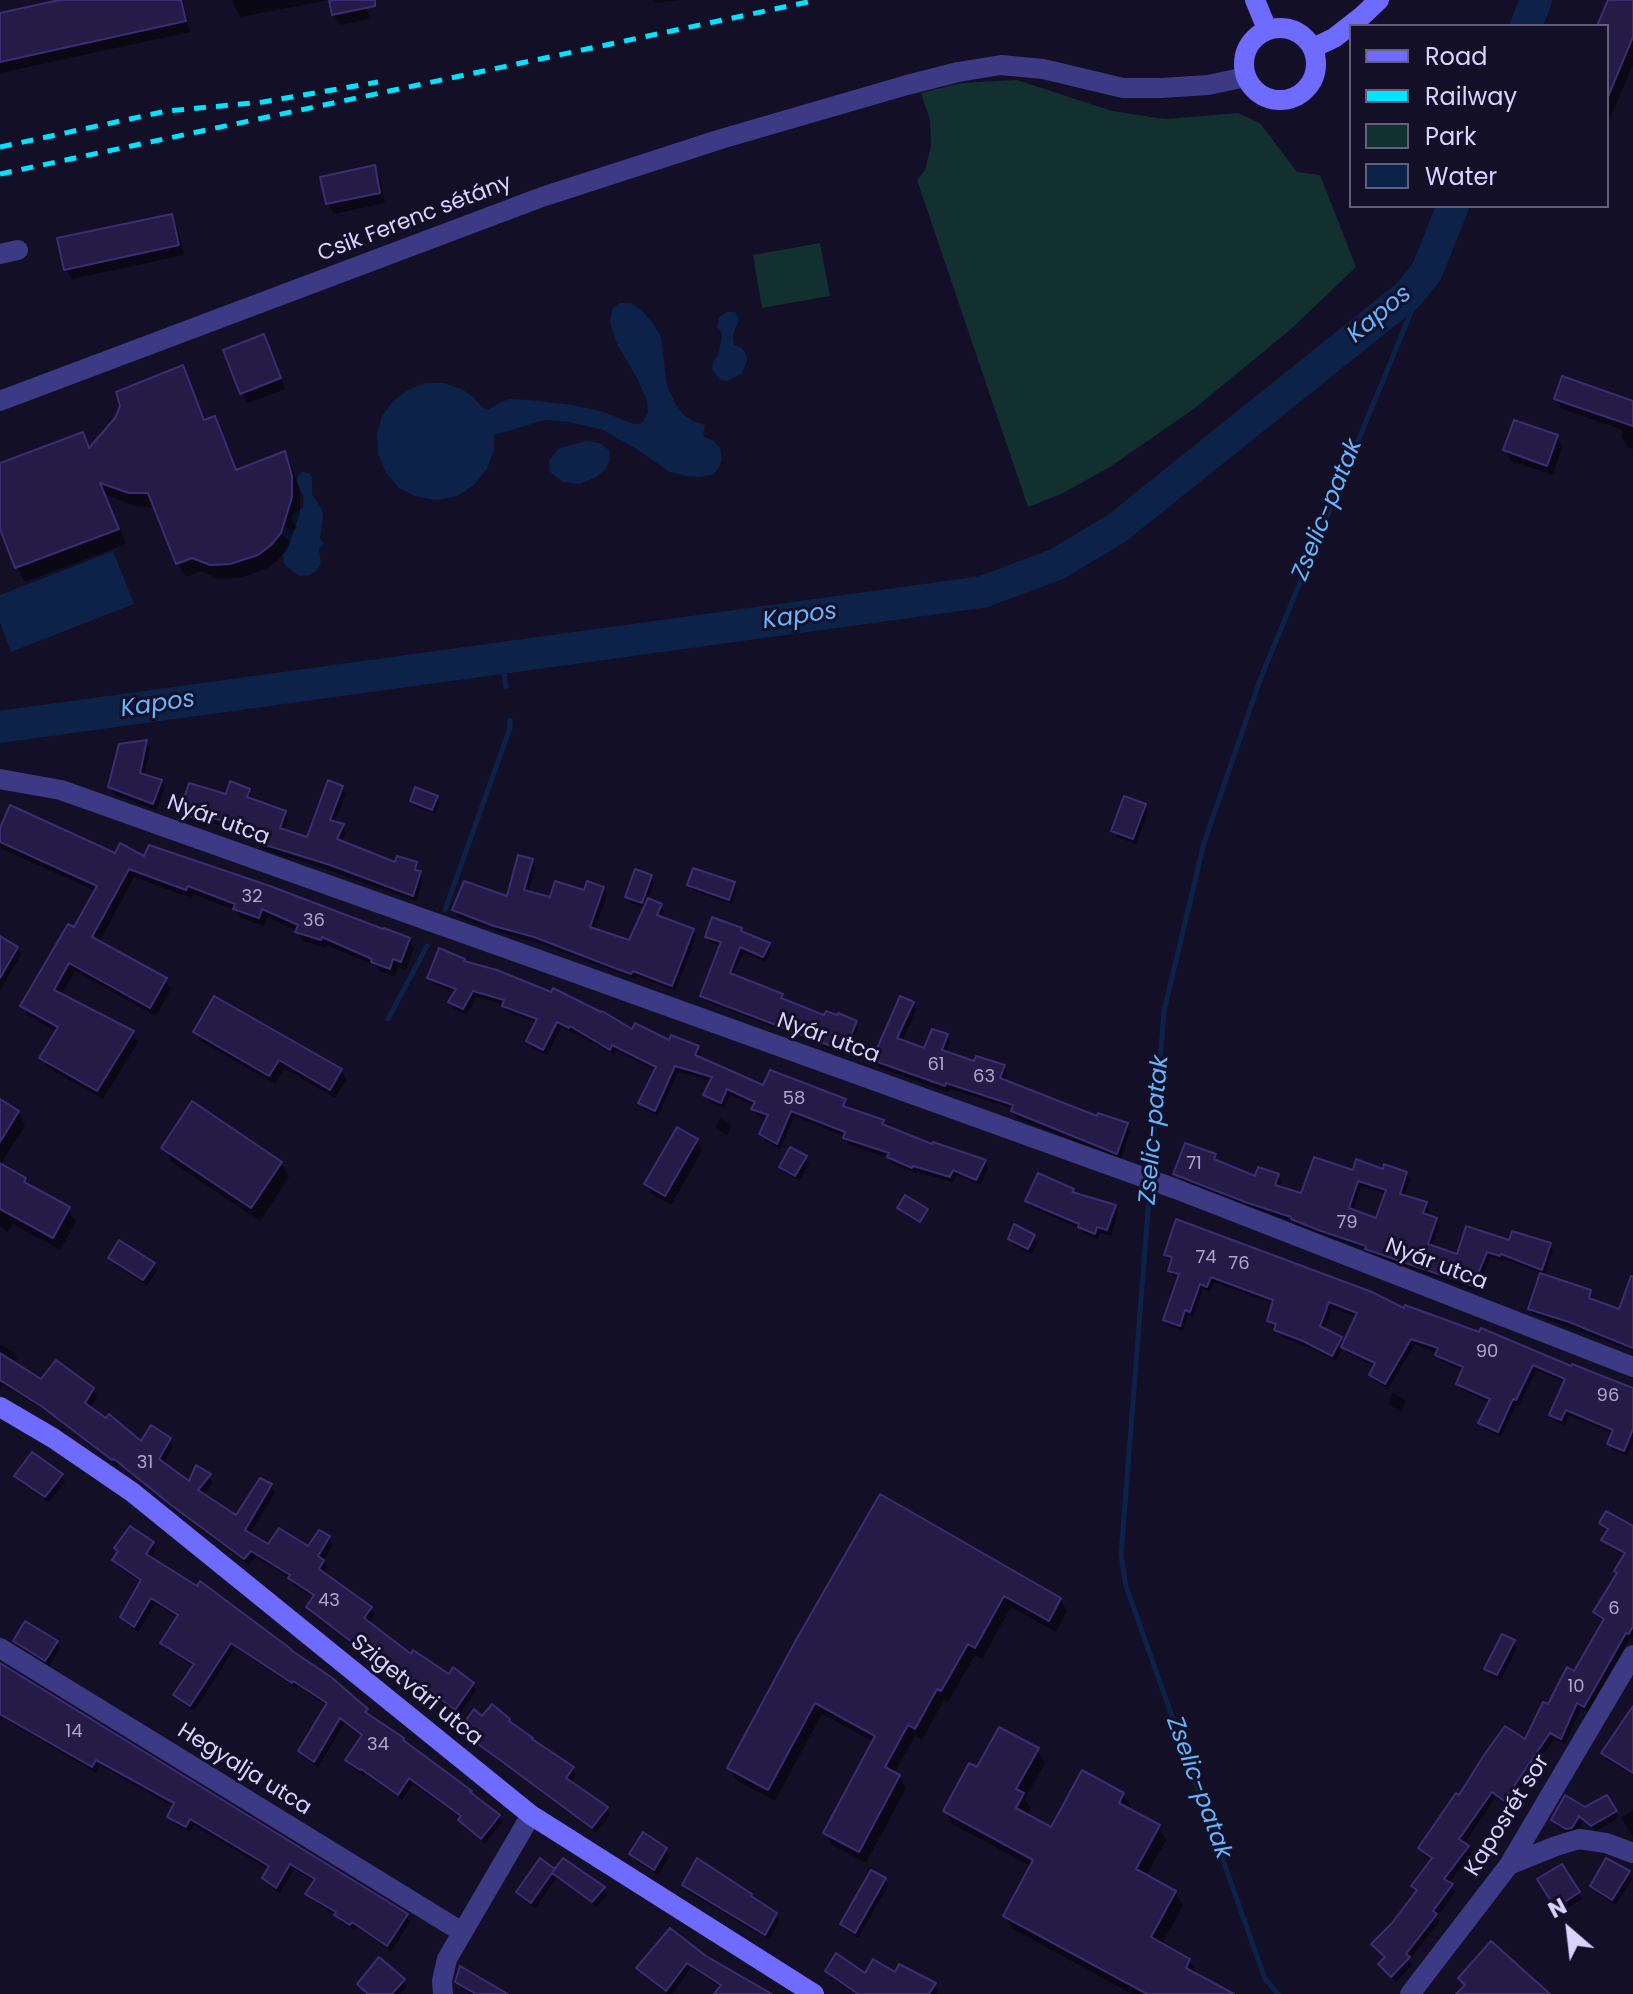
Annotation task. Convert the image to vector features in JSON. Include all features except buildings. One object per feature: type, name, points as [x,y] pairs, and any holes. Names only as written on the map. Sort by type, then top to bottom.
[{"type":"street","points":[[1255,0],[1267,29]]},
{"type":"street","points":[[1352,24],[1379,0]]},
{"type":"street","points":[[1313,48],[1349,26]]},
{"type":"street","points":[[1267,29],[1292,29],[1313,48],[1316,68],[1312,81],[1295,97],[1272,99],[1260,94],[1246,77],[1243,67],[1249,44],[1267,29]]},
{"type":"street","name":"Csik Ferenc sétány","points":[[0,401],[542,197],[721,139],[958,72],[1001,65],[1043,69],[1123,88],[1208,85],[1246,77]]},
{"type":"street","name":"Nyár utca","points":[[0,779],[61,790],[1176,1189],[1633,1367]]},
{"type":"street","name":"Szigetvári utca","points":[[0,1407],[53,1438],[132,1492],[531,1815],[814,1994]]},
{"type":"street","name":"Hegyalja utca","points":[[0,1648],[462,1932]]},
{"type":"street","name":"Kaposrét sor","points":[[1410,1994],[1509,1865],[1633,1655]]},
{"type":"street","points":[[443,1994],[442,1981],[447,1959],[531,1815]]},
{"type":"street","points":[[1509,1865],[1579,1839],[1606,1843],[1633,1853]]},
{"type":"green space","points":[[1017,80],[1112,111],[1165,119],[1238,113],[1260,123],[1297,172],[1320,175],[1356,267],[1291,329],[1195,408],[1110,467],[1061,494],[1028,507],[917,180],[925,170],[931,146],[930,120],[921,93],[961,83]]},
{"type":"green space","points":[[820,243],[830,296],[762,308],[753,255]]},
{"type":"water","points":[[619,303],[631,303],[641,310],[661,337],[667,386],[676,405],[693,421],[705,425],[703,436],[720,448],[722,459],[712,475],[684,476],[668,471],[603,430],[545,420],[494,435],[494,450],[487,469],[474,485],[457,496],[437,500],[417,497],[399,488],[386,473],[378,454],[377,434],[382,416],[393,401],[425,383],[444,383],[462,389],[483,408],[489,409],[511,399],[530,400],[573,405],[601,411],[634,424],[642,423],[648,413],[647,401],[616,342],[610,322],[612,309]]},
{"type":"water","points":[[735,312],[739,320],[733,335],[734,345],[741,347],[747,361],[742,373],[727,381],[720,380],[712,369],[722,338],[717,327],[719,317]]},
{"type":"water","points":[[586,441],[600,443],[609,450],[606,469],[580,484],[563,482],[550,472],[549,461],[558,449]]},
{"type":"water","points":[[302,472],[312,477],[312,494],[323,515],[320,538],[324,544],[319,548],[321,564],[316,571],[299,576],[284,564],[283,555],[290,542],[281,533],[284,526],[291,531],[297,528],[291,519],[293,513],[303,508],[304,497],[297,483]]},
{"type":"water","points":[[113,551],[134,604],[11,652],[0,622],[0,595]]},
{"type":"waterway","name":"Kapos","points":[[1527,24],[1536,0]]},
{"type":"waterway","name":"Kapos","points":[[0,727],[982,592],[1057,564],[1117,528],[1409,294],[1427,271],[1452,208]]},
{"type":"waterway","name":"Zselic-patak","points":[[1151,1175],[1164,1011],[1204,843],[1260,680],[1416,300],[1420,282]]},
{"type":"waterway","points":[[502,658],[506,687]]},
{"type":"waterway","points":[[445,910],[510,728],[510,720]]},
{"type":"waterway","points":[[388,1019],[427,946]]},
{"type":"waterway","name":"Zselic-patak","points":[[1150,1185],[1121,1555],[1126,1586],[1265,1979],[1278,1994]]},
{"type":"railway","points":[[0,174],[817,0]]},
{"type":"railway","points":[[0,147],[167,111],[263,102],[378,82]]}]
